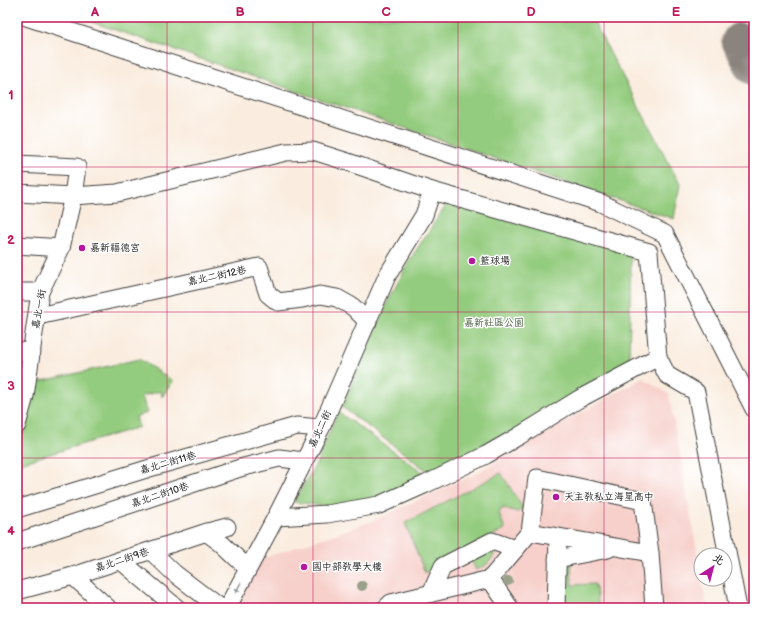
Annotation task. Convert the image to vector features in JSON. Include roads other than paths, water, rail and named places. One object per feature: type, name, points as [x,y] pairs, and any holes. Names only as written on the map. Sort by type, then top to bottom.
[{"type":"street","points":[[26,17],[601,203],[665,234],[754,409]]},
{"type":"street","points":[[17,193],[73,196],[117,193],[218,167],[286,152],[313,151],[432,192],[649,252],[658,357],[667,375],[696,392],[738,608]]},
{"type":"street","name":"嘉北一街","points":[[17,164],[77,168],[73,196],[61,248],[40,292],[38,316],[24,352],[21,396],[17,425]]},
{"type":"street","name":"嘉北二街","points":[[227,608],[276,517],[321,428],[387,276],[424,215],[432,192]]},
{"type":"street","points":[[17,245],[61,248]]},
{"type":"street","name":"嘉北二街12巷","points":[[38,316],[259,267],[268,294],[278,302],[320,295],[337,298],[353,308],[368,322]]},
{"type":"street","points":[[17,292],[40,292]]},
{"type":"street","points":[[276,517],[327,514],[379,505],[486,455],[580,399],[658,357]]},
{"type":"street","name":"嘉北二街11巷","points":[[17,509],[150,468],[297,426],[321,428]]},
{"type":"street","name":"嘉北二街10巷","points":[[17,542],[240,468],[279,458],[304,461]]},
{"type":"street","points":[[390,606],[490,579],[530,532],[537,478],[643,501],[650,553],[654,608]]},
{"type":"street","name":"嘉北二街9巷","points":[[17,591],[73,576],[206,532],[227,527]]},
{"type":"street","points":[[206,532],[222,544],[242,563],[251,563]]},
{"type":"street","points":[[530,532],[650,553]]},
{"type":"street","points":[[556,608],[558,537]]},
{"type":"street","points":[[431,594],[443,566],[492,541],[515,549]]},
{"type":"street","points":[[557,559],[618,548]]},
{"type":"street","points":[[151,550],[174,573],[220,608]]},
{"type":"street","points":[[463,556],[473,583]]},
{"type":"street","points":[[120,560],[177,608]]},
{"type":"street","points":[[73,576],[108,608]]},
{"type":"street","points":[[490,579],[510,608]]},
{"type":"place","name":"嘉新福德宮","points":[[82,248]]},
{"type":"place","name":"籃球場","points":[[472,261]]},
{"type":"place","name":"天主教私立海星高中","points":[[556,497]]},
{"type":"place","name":"國中部教學大樓","points":[[304,567]]},
{"type":"park label","name":"嘉新社區公園","points":[[494,323]]}]
